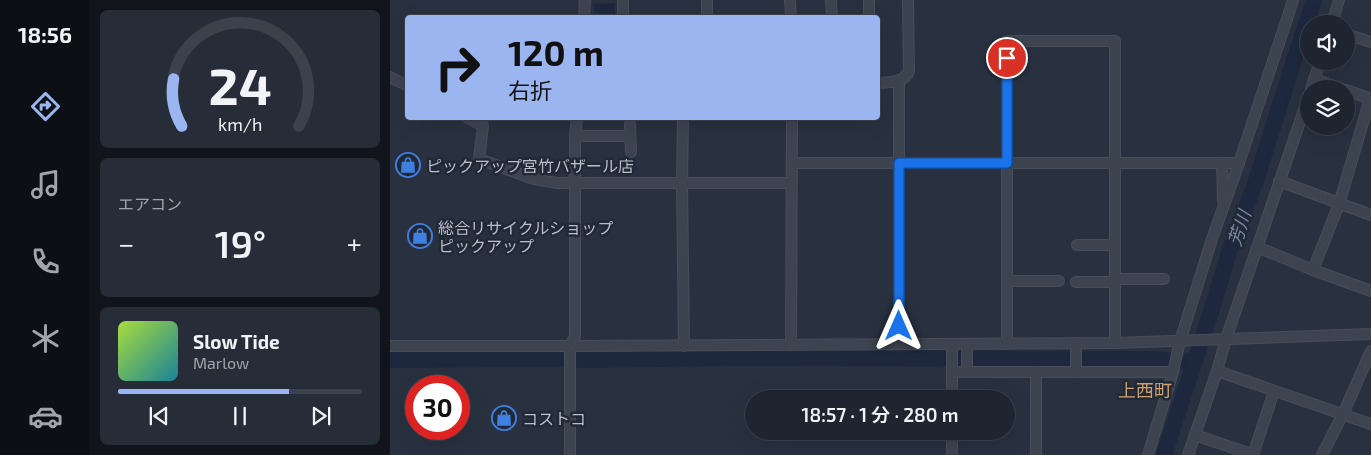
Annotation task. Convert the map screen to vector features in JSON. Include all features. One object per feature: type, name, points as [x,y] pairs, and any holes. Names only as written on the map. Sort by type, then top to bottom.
[{"type":"street","points":[[584,15],[585,0]]},
{"type":"street","points":[[623,0],[623,15]]},
{"type":"street","points":[[707,0],[707,15]]},
{"type":"street","points":[[790,0],[790,15]]},
{"type":"street","points":[[832,0],[832,15]]},
{"type":"street","points":[[869,0],[869,15]]},
{"type":"street","points":[[880,83],[904,79],[909,71],[908,0]]},
{"type":"street","points":[[1148,455],[1212,239],[1293,0]]},
{"type":"street","points":[[1335,15],[1339,0]]},
{"type":"street","points":[[1355,37],[1371,42]]},
{"type":"street","points":[[1007,344],[1007,41],[1115,41],[1115,343]]},
{"type":"street","points":[[390,77],[405,84]]},
{"type":"street","points":[[899,80],[899,344]]},
{"type":"street","points":[[1313,270],[1339,204],[1371,99],[1355,93]]},
{"type":"street","points":[[472,120],[483,126],[478,159],[545,182],[792,183]]},
{"type":"street","points":[[570,455],[570,350],[575,336],[575,136],[577,120]]},
{"type":"street","points":[[683,120],[684,346]]},
{"type":"street","points":[[791,345],[792,120]]},
{"type":"street","points":[[1188,455],[1217,371],[1222,339],[1257,247],[1300,121]]},
{"type":"street","points":[[630,124],[630,152]]},
{"type":"street","points":[[575,136],[630,136]]},
{"type":"street","points":[[792,163],[1239,163]]},
{"type":"street","points":[[1222,163],[1224,206]]},
{"type":"street","points":[[1279,181],[1371,215]]},
{"type":"street","points":[[1077,245],[1115,245]]},
{"type":"street","points":[[1257,247],[1371,291]]},
{"type":"street","points":[[1076,282],[1164,279]]},
{"type":"street","points":[[1007,281],[1059,281]]},
{"type":"street","points":[[390,346],[570,350],[684,346],[899,344],[967,349],[1007,344],[1076,349],[1115,343],[1181,345],[1222,339],[1371,334]]},
{"type":"street","points":[[952,348],[952,390]]},
{"type":"street","points":[[967,349],[967,369]]},
{"type":"street","points":[[1076,349],[1076,370]]},
{"type":"street","points":[[1322,455],[1343,414],[1371,351]]},
{"type":"street","points":[[952,369],[1036,372],[1174,369]]},
{"type":"street","points":[[1217,371],[1371,424]]},
{"type":"street","points":[[1036,372],[1036,455]]},
{"type":"street","points":[[1194,435],[1253,455],[1274,391]]},
{"type":"street","points":[[952,440],[952,455]]},
{"type":"water","points":[[615,3],[615,15],[594,15],[594,4]]},
{"type":"waterway","name":"芳川","points":[[1164,455],[1230,249],[1255,184],[1314,0]]},
{"type":"waterway","points":[[390,360],[737,358],[1144,359],[1195,361]]},
{"type":"place","name":"ピックアップ宮竹バザール店","points":[[408,165]]},
{"type":"place","name":"総合リサイクルショップ ピックアップ","points":[[420,236]]},
{"type":"place","name":"コストコ","points":[[504,418]]},
{"type":"district","name":"上西町","points":[[1145,390]]},
{"type":"route","points":[[899,326],[899,163],[1007,163],[1007,58]]}]
